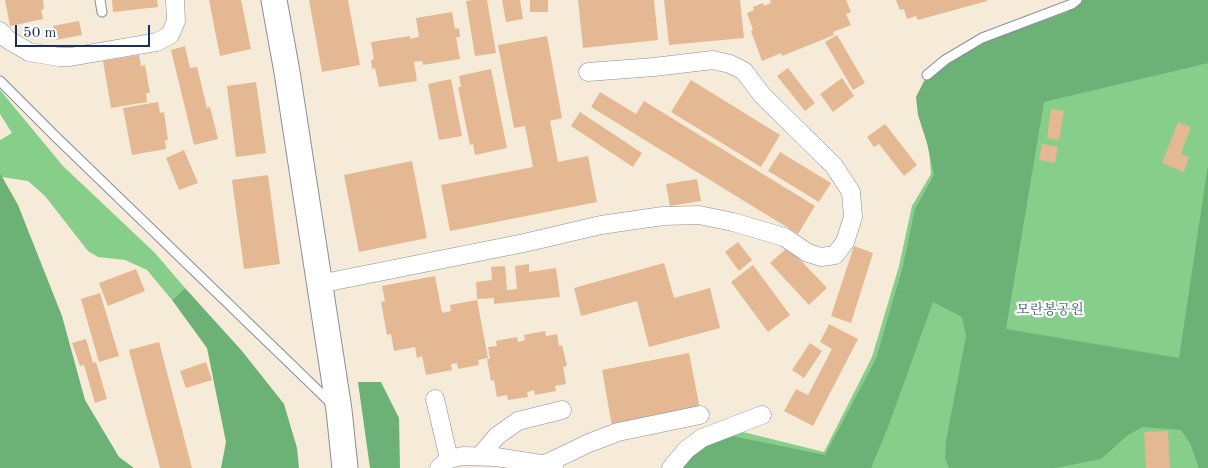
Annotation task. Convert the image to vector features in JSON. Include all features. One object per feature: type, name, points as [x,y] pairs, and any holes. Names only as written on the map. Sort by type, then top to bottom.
[{"type":"main road","points":[[274,0],[320,284],[339,410],[345,468]]},
{"type":"street","points":[[0,31],[7,38],[29,52],[59,57],[70,57],[147,44],[157,42],[170,35],[176,21],[175,0]]},
{"type":"street","points":[[320,284],[524,244],[601,225],[663,216],[699,215],[733,222],[784,237],[808,253],[821,257],[835,255],[845,242],[853,217],[850,192],[834,166],[762,95],[744,71],[730,64],[713,60],[588,72]]},
{"type":"street","points":[[435,399],[444,464],[463,456],[480,456],[563,468]]},
{"type":"street","points":[[480,456],[497,436],[518,421],[562,410]]},
{"type":"street","points":[[543,464],[618,432],[700,415]]},
{"type":"street","points":[[671,468],[686,450],[702,438],[762,415]]},
{"type":"lane","points":[[100,0],[102,12]]},
{"type":"lane","points":[[927,75],[945,60],[982,38],[1072,4],[1077,0]]},
{"type":"lane","points":[[0,80],[55,136],[339,410]]},
{"type":"green space","points":[[1083,0],[1208,0],[1208,63],[1044,102],[1006,329],[1179,358],[1208,165],[1208,468],[1199,468],[1190,443],[1181,430],[1143,427],[1128,435],[1101,459],[1055,468],[949,468],[945,459],[946,441],[966,336],[962,317],[933,302],[888,427],[871,468],[674,468],[693,450],[732,436],[825,455],[876,359],[903,266],[915,209],[934,175],[918,115],[916,97],[924,81],[944,64],[983,42],[1067,12]]},
{"type":"green space","name":"모란봉공원","points":[[1208,0],[1208,468],[686,468],[735,430],[824,452],[872,357],[899,266],[912,206],[931,174],[925,98]]},
{"type":"green space","points":[[0,90],[63,166],[155,253],[185,288],[172,300],[147,270],[125,260],[98,257],[88,251],[45,196],[28,181],[2,177],[0,173],[0,140],[12,133],[0,114]]},
{"type":"green space","points":[[0,173],[18,205],[62,316],[85,400],[119,457],[134,468],[0,468]]},
{"type":"green space","points":[[185,288],[242,351],[284,404],[297,448],[299,468],[221,468],[226,442],[207,348],[172,300]]},
{"type":"green space","points":[[358,382],[381,382],[399,418],[400,468],[370,468]]},
{"type":"building","points":[[5,0],[43,0],[44,9],[41,10],[43,19],[10,26]]},
{"type":"building","points":[[112,0],[157,0],[158,7],[113,12]]},
{"type":"building","points":[[209,0],[241,0],[251,49],[220,56]]},
{"type":"building","points":[[309,0],[348,0],[360,65],[322,72]]},
{"type":"building","points":[[487,0],[496,53],[475,56],[466,1]]},
{"type":"building","points":[[502,0],[520,0],[523,19],[506,22]]},
{"type":"building","points":[[530,0],[548,0],[548,12],[530,12]]},
{"type":"building","points":[[578,0],[654,0],[658,40],[583,48]]},
{"type":"building","points":[[664,0],[740,0],[744,38],[669,45]]},
{"type":"building","points":[[770,0],[846,0],[851,12],[846,14],[851,25],[833,32],[834,35],[782,56],[781,53],[762,61],[751,31],[753,30],[747,13],[754,10],[753,7],[763,3],[764,6],[771,3]]},
{"type":"building","points":[[896,0],[987,1],[918,20],[916,16],[907,19],[904,9],[900,10]]},
{"type":"building","points":[[452,12],[455,29],[459,28],[460,37],[456,37],[460,59],[423,65],[422,61],[414,62],[417,81],[379,87],[375,68],[372,69],[371,60],[374,59],[371,42],[410,36],[410,39],[419,37],[416,18]]},
{"type":"building","points":[[79,21],[82,35],[56,40],[53,26]]},
{"type":"building","points":[[837,35],[865,83],[853,90],[825,42]]},
{"type":"building","points":[[547,36],[562,118],[550,121],[558,162],[588,156],[597,202],[450,231],[441,185],[533,167],[525,126],[514,128],[498,45]]},
{"type":"building","points":[[185,46],[190,68],[197,67],[207,108],[210,107],[218,139],[194,145],[171,50]]},
{"type":"building","points":[[139,55],[141,66],[145,65],[150,93],[146,93],[147,102],[111,108],[103,61]]},
{"type":"building","points":[[788,68],[815,103],[805,111],[777,76]]},
{"type":"building","points":[[491,69],[507,148],[475,155],[473,144],[470,145],[458,87],[461,87],[459,76]]},
{"type":"building","points":[[842,78],[854,96],[833,112],[820,94]]},
{"type":"building","points":[[451,79],[462,136],[439,140],[428,84]]},
{"type":"building","points":[[691,80],[780,135],[761,167],[671,112]]},
{"type":"building","points":[[256,82],[266,153],[236,157],[227,86]]},
{"type":"building","points":[[600,92],[636,114],[644,101],[815,206],[798,234],[591,107]]},
{"type":"building","points":[[158,102],[160,113],[164,112],[168,140],[165,140],[166,149],[132,155],[123,108]]},
{"type":"building","points":[[1051,109],[1064,111],[1059,140],[1047,138]]},
{"type":"building","points":[[580,112],[642,153],[633,167],[571,126]]},
{"type":"building","points":[[1178,122],[1191,127],[1181,154],[1189,157],[1184,172],[1162,163]]},
{"type":"building","points":[[885,124],[917,165],[904,176],[879,144],[874,147],[867,137]]},
{"type":"building","points":[[1042,144],[1058,147],[1055,163],[1039,160]]},
{"type":"building","points":[[184,150],[198,183],[179,190],[166,158]]},
{"type":"building","points":[[780,152],[831,183],[819,202],[768,171]]},
{"type":"building","points":[[412,161],[427,238],[359,252],[344,175]]},
{"type":"building","points":[[268,175],[280,264],[244,269],[232,180]]},
{"type":"building","points":[[697,179],[701,201],[670,206],[666,184]]},
{"type":"building","points":[[738,242],[752,260],[739,271],[725,252]]},
{"type":"building","points":[[854,246],[873,253],[851,323],[831,316]]},
{"type":"building","points":[[788,247],[827,288],[809,305],[770,263]]},
{"type":"building","points":[[664,263],[674,298],[710,288],[720,328],[649,347],[637,301],[581,316],[574,288]]},
{"type":"building","points":[[529,264],[529,272],[556,268],[560,297],[494,304],[494,298],[477,299],[476,282],[492,280],[491,267],[505,266],[507,290],[517,289],[515,266]]},
{"type":"building","points":[[753,265],[790,315],[768,332],[731,282]]},
{"type":"building","points":[[136,269],[145,291],[108,306],[99,283]]},
{"type":"building","points":[[435,276],[442,313],[451,311],[450,305],[477,300],[488,358],[478,360],[479,365],[458,369],[457,363],[451,364],[452,370],[426,375],[422,356],[417,358],[415,347],[394,351],[391,334],[387,335],[381,302],[385,301],[382,286]]},
{"type":"building","points":[[100,293],[119,356],[99,362],[81,299]]},
{"type":"building","points":[[829,324],[858,339],[813,426],[784,411],[796,389],[808,395],[832,349],[820,342]]},
{"type":"building","points":[[545,331],[546,336],[557,334],[559,346],[562,345],[567,366],[563,367],[566,384],[555,386],[556,391],[535,395],[534,390],[527,392],[528,397],[508,400],[507,395],[497,397],[494,380],[491,381],[487,359],[490,359],[488,347],[497,346],[496,341],[517,337],[518,342],[525,340],[524,335]]},
{"type":"building","points":[[86,339],[93,363],[96,362],[107,399],[95,403],[84,365],[80,366],[72,343]]},
{"type":"building","points":[[159,342],[192,468],[160,468],[129,350]]},
{"type":"building","points":[[810,343],[822,351],[804,378],[792,370]]},
{"type":"building","points":[[689,353],[700,409],[612,426],[602,370]]},
{"type":"building","points":[[206,362],[212,380],[186,388],[180,371]]},
{"type":"building","points":[[1168,431],[1170,468],[1146,468],[1144,432]]}]
